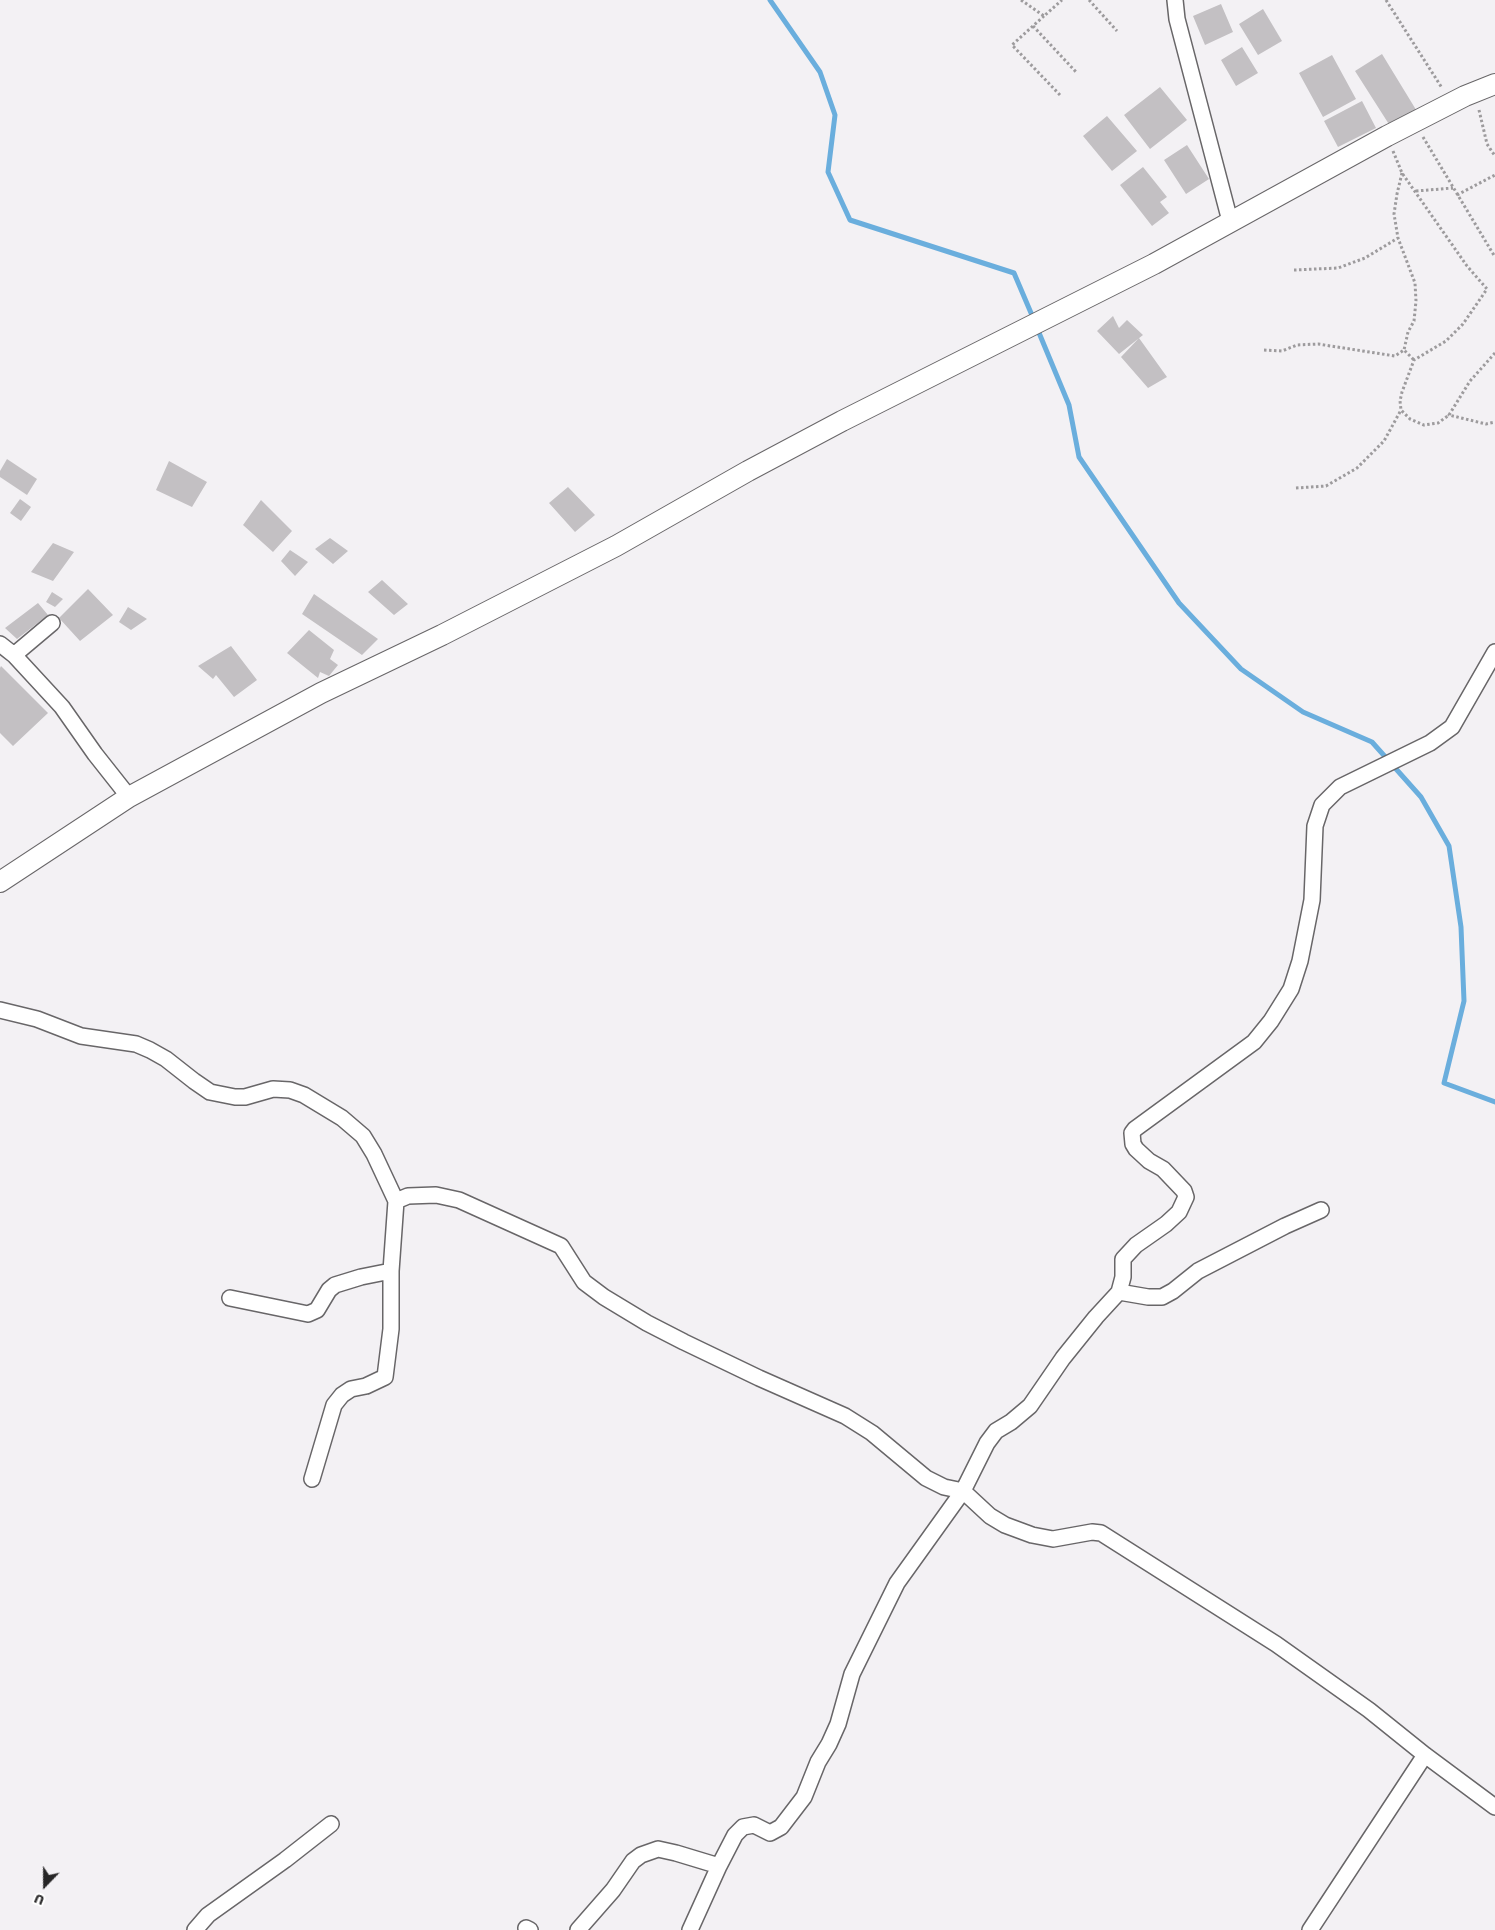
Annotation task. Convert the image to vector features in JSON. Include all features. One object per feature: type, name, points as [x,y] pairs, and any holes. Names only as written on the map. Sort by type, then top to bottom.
[{"type":"street","points":[[1175,0],[1177,19],[1230,221]]},
{"type":"street","points":[[0,882],[129,797],[321,693],[442,635],[616,546],[748,471],[834,425],[1154,264],[1387,136],[1452,103],[1495,84]]},
{"type":"street","points":[[14,655],[52,624]]},
{"type":"street","points":[[0,644],[14,655],[62,707],[94,754],[129,797]]},
{"type":"street","points":[[690,1930],[735,1835],[743,1827],[754,1825],[770,1833],[781,1827],[804,1797],[818,1762],[830,1744],[838,1724],[852,1674],[897,1583],[963,1491],[987,1443],[996,1431],[1030,1406],[1063,1358],[1119,1292],[1123,1277],[1123,1259],[1136,1245],[1166,1224],[1178,1212],[1186,1197],[1184,1191],[1163,1169],[1136,1149],[1132,1133],[1254,1042],[1271,1021],[1291,989],[1300,961],[1312,900],[1315,826],[1322,805],[1340,787],[1430,743],[1452,727],[1495,652]]},
{"type":"street","points":[[0,1010],[36,1019],[81,1036],[99,1040],[118,1041],[143,1047],[166,1058],[194,1081],[210,1092],[217,1094],[245,1097],[273,1089],[290,1090],[304,1095],[342,1118],[363,1136],[374,1154],[396,1201],[391,1271],[391,1329],[385,1377],[366,1386],[351,1389],[342,1395],[334,1405],[312,1479]]},
{"type":"street","points":[[396,1201],[408,1196],[436,1195],[459,1200],[561,1246],[584,1282],[604,1297],[647,1323],[684,1342],[844,1416],[872,1433],[926,1478],[944,1487],[963,1491],[990,1516],[1004,1525],[1032,1535],[1053,1539],[1092,1532],[1100,1533],[1276,1644],[1369,1710],[1495,1807]]},
{"type":"street","points":[[1119,1292],[1148,1297],[1162,1297],[1173,1291],[1198,1271],[1320,1210]]},
{"type":"street","points":[[230,1298],[308,1314],[317,1310],[329,1290],[335,1285],[391,1271]]},
{"type":"street","points":[[1310,1930],[1425,1755]]},
{"type":"street","points":[[195,1930],[208,1915],[285,1860],[330,1824]]},
{"type":"street","points":[[578,1930],[614,1890],[633,1861],[641,1855],[658,1849],[676,1852],[719,1866]]},
{"type":"path","points":[[1021,0],[1044,16]]},
{"type":"path","points":[[1060,95],[1012,45],[1062,0]]},
{"type":"path","points":[[1089,0],[1117,31]]},
{"type":"path","points":[[1386,0],[1452,103]]},
{"type":"path","points":[[1032,26],[1077,73]]},
{"type":"path","points":[[1475,92],[1487,144],[1495,156]]},
{"type":"path","points":[[1414,122],[1495,257]]},
{"type":"path","points":[[1296,488],[1326,486],[1357,468],[1384,441],[1401,410],[1400,402],[1414,360],[1446,341],[1463,324],[1487,289],[1467,266],[1402,173],[1387,136]]},
{"type":"path","points":[[1264,350],[1282,351],[1297,345],[1318,344],[1395,356],[1404,350],[1408,332],[1414,321],[1416,301],[1415,283],[1398,238],[1394,214],[1396,194],[1402,173]]},
{"type":"path","points":[[1457,195],[1495,175]]},
{"type":"path","points":[[1415,191],[1453,188]]},
{"type":"path","points":[[1294,270],[1338,268],[1365,258],[1398,238]]},
{"type":"path","points":[[1404,350],[1414,360]]},
{"type":"path","points":[[1401,410],[1410,419],[1424,425],[1438,423],[1449,415],[1470,381],[1495,353]]},
{"type":"path","points":[[1449,415],[1486,424],[1495,422]]},
{"type":"building","points":[[1221,4],[1233,32],[1205,45],[1193,16]]},
{"type":"building","points":[[1263,9],[1282,41],[1258,55],[1239,24]]},
{"type":"building","points":[[1242,47],[1258,73],[1236,86],[1221,60]]},
{"type":"building","points":[[1382,54],[1418,113],[1392,129],[1355,71]]},
{"type":"building","points":[[1332,55],[1356,99],[1323,117],[1299,73]]},
{"type":"building","points":[[1160,87],[1187,120],[1150,149],[1124,115]]},
{"type":"building","points":[[1362,101],[1376,128],[1338,147],[1324,121]]},
{"type":"building","points":[[1107,116],[1137,151],[1112,171],[1083,136]]},
{"type":"building","points":[[1187,145],[1209,179],[1186,194],[1164,160]]},
{"type":"building","points":[[1143,167],[1167,197],[1160,202],[1169,213],[1152,226],[1120,185]]},
{"type":"building","points":[[1113,316],[1119,328],[1127,320],[1143,335],[1119,354],[1097,331]]},
{"type":"building","points":[[1139,338],[1167,377],[1148,388],[1121,357]]},
{"type":"building","points":[[7,459],[37,479],[27,495],[0,477],[0,471]]},
{"type":"building","points":[[169,461],[207,482],[192,507],[156,490]]},
{"type":"building","points":[[568,487],[595,515],[575,532],[549,503]]},
{"type":"building","points":[[20,499],[31,507],[21,521],[10,513]]},
{"type":"building","points":[[261,500],[292,531],[273,552],[243,525]]},
{"type":"building","points":[[330,538],[348,551],[333,564],[315,549]]},
{"type":"building","points":[[53,543],[74,552],[53,581],[31,572]]},
{"type":"building","points":[[290,550],[308,562],[295,576],[281,561]]},
{"type":"building","points":[[382,580],[408,604],[394,615],[368,592]]},
{"type":"building","points":[[88,589],[113,615],[80,641],[59,618]]},
{"type":"building","points":[[52,592],[63,599],[55,607],[46,602]]},
{"type":"building","points":[[314,594],[378,639],[362,655],[302,614]]},
{"type":"building","points":[[38,603],[48,615],[17,639],[5,628]]},
{"type":"building","points":[[128,607],[147,619],[131,630],[119,622]]},
{"type":"building","points":[[309,630],[334,650],[330,659],[338,665],[329,676],[320,672],[318,678],[287,653]]},
{"type":"building","points":[[231,646],[257,680],[234,697],[216,675],[213,679],[198,666]]},
{"type":"building","points":[[1,666],[48,713],[13,746],[0,733]]},
{"type":"waterway","points":[[770,0],[820,72],[835,115],[828,172],[850,220],[1014,273],[1034,320]]},
{"type":"waterway","points":[[1037,328],[1069,405],[1079,457],[1179,603],[1241,669],[1303,712],[1372,742],[1421,797],[1449,846],[1461,927],[1464,1001],[1444,1083],[1495,1102]]}]
